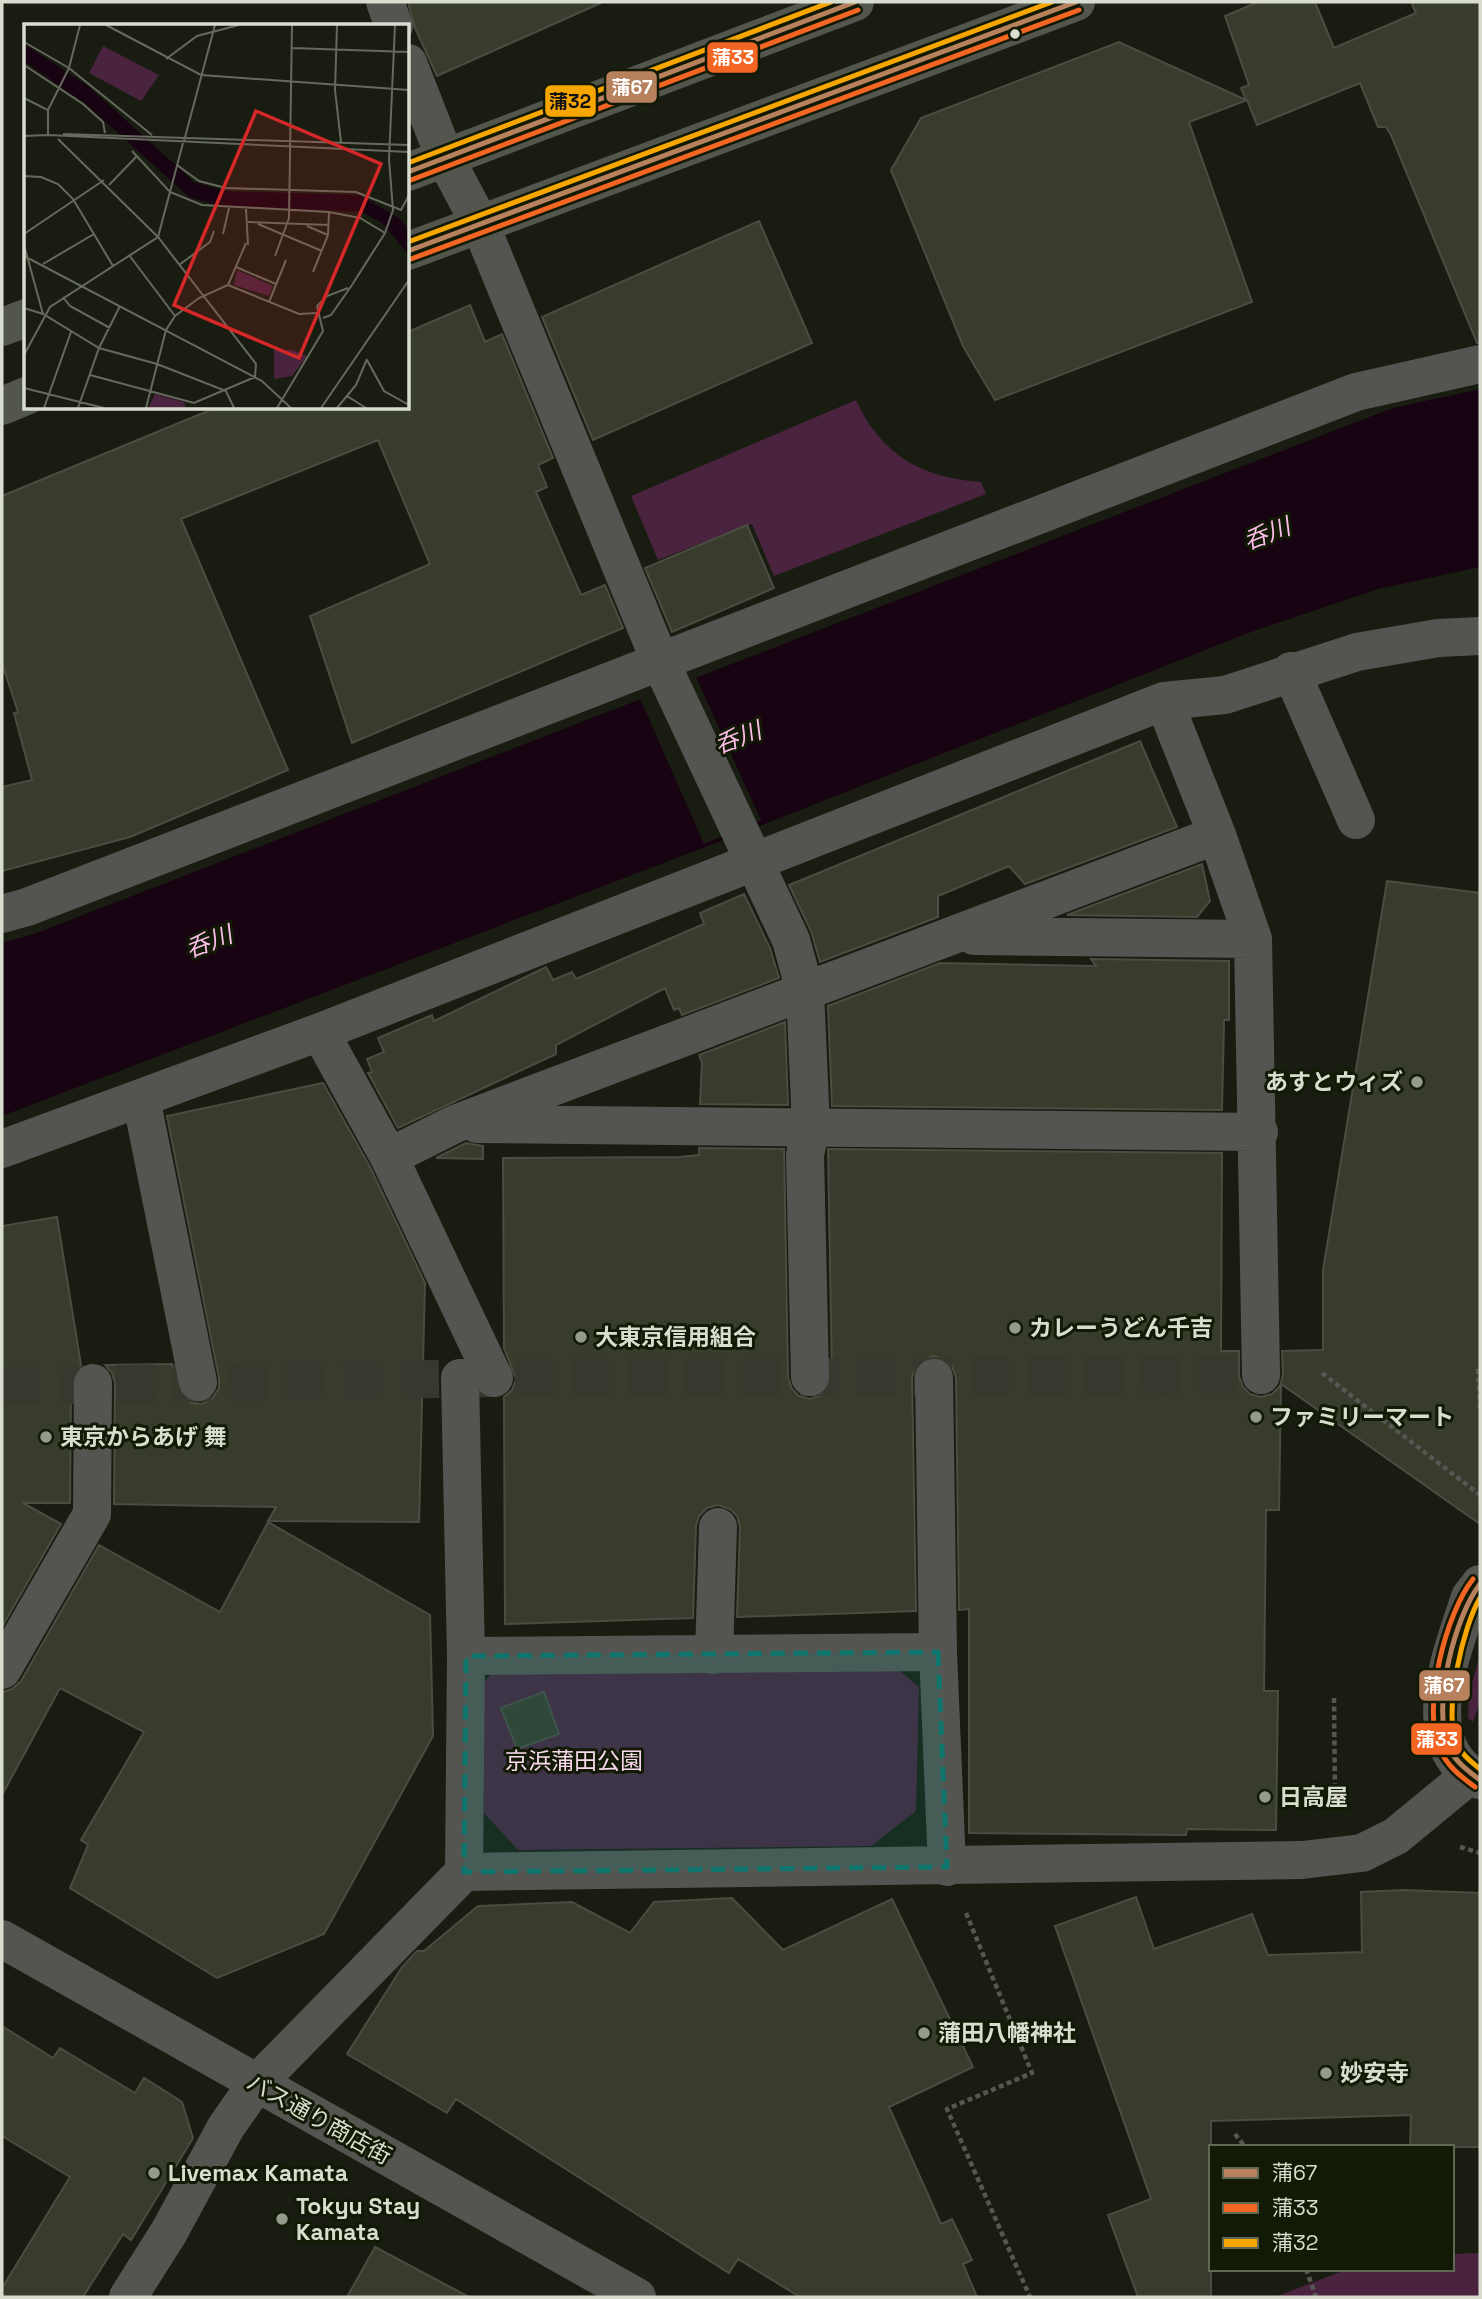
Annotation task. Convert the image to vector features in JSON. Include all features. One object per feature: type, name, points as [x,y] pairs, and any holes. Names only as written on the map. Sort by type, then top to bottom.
[{"type":"main road","points":[[410,171],[855,2]]},
{"type":"main road","points":[[410,250],[1076,2]]},
{"type":"main road","points":[[2,327],[24,318]]},
{"type":"main road","points":[[2,405],[24,397]]},
{"type":"street","points":[[385,2],[393,24]]},
{"type":"street","points":[[410,68],[445,158],[480,224],[663,667],[791,940],[805,991],[811,1126],[805,1155],[810,1377]]},
{"type":"street","points":[[2,914],[27,907],[663,667],[1356,392],[1480,363]]},
{"type":"street","points":[[2,1149],[320,1032],[748,850],[1164,701],[1225,695],[1291,671],[1357,652],[1438,638],[1480,636]]},
{"type":"street","points":[[1291,671],[1356,820]]},
{"type":"street","points":[[1164,701],[1217,835],[1253,939],[1259,1132],[1261,1375]]},
{"type":"street","points":[[389,1157],[455,1124],[1217,835]]},
{"type":"street","points":[[954,935],[1253,939]]},
{"type":"street","points":[[128,2297],[169,2232],[226,2127],[256,2084],[464,1872],[466,1656],[477,1378],[389,1157],[320,1032]]},
{"type":"street","points":[[141,1098],[198,1382]]},
{"type":"street","points":[[455,1124],[1259,1132]]},
{"type":"street","points":[[934,1378],[938,1652],[947,1867]]},
{"type":"street","points":[[2,1670],[92,1514],[93,1383]]},
{"type":"street","points":[[714,1655],[719,1527]]},
{"type":"street","points":[[464,1872],[1302,1860],[1362,1853],[1396,1836],[1475,1777],[1451,1752],[1441,1703],[1448,1667],[1470,1597],[1480,1584]]},
{"type":"street","points":[[466,1656],[938,1652]]},
{"type":"street","name":"バス通り商店街","points":[[2,1940],[637,2297]]},
{"type":"path","points":[[1478,1369],[1480,1410]]},
{"type":"path","points":[[1322,1373],[1480,1495]]},
{"type":"path","points":[[1334,1698],[1335,1801]]},
{"type":"path","points":[[1301,1802],[1362,1800]]},
{"type":"path","points":[[947,1867],[1032,2073],[947,2109],[1030,2297]]},
{"type":"path","points":[[1235,2134],[1243,2145]]},
{"type":"path","points":[[1307,2271],[1316,2297]]},
{"type":"highlighted area","points":[[938,1652],[947,1867],[464,1872],[466,1656]]},
{"type":"green space","points":[[856,400],[878,435],[906,460],[940,475],[981,482],[986,494],[774,576],[752,524],[658,560],[631,496]]},
{"type":"green space","points":[[1480,1654],[1480,1702],[1473,1722],[1468,1718],[1469,1694]]},
{"type":"green space","name":"京浜蒲田公園","points":[[899,1670],[919,1687],[916,1811],[871,1846],[518,1850],[484,1813],[482,1683],[493,1673]]},
{"type":"green space","points":[[1480,2253],[1480,2297],[1275,2297],[1343,2271],[1454,2271],[1454,2254]]},
{"type":"water","name":"呑川","points":[[1480,389],[1480,567],[1378,589],[1251,632],[734,836],[2,1116],[2,943],[34,934],[1393,408]]},
{"type":"pier","points":[[695,675],[761,820],[704,844],[639,696]]},
{"type":"building","points":[[408,2],[603,2],[437,76],[415,28]]},
{"type":"building","points":[[1258,2],[1315,2],[1334,48],[1416,13],[1411,2],[1480,2],[1480,343],[1477,343],[1391,135],[1386,127],[1378,127],[1360,83],[1257,125],[1247,100],[1189,122],[1252,302],[995,400],[963,346],[891,170],[921,118],[1119,42],[1246,100],[1241,88],[1249,85],[1225,16]]},
{"type":"building","points":[[759,221],[812,343],[593,440],[542,317]]},
{"type":"building","points":[[470,305],[485,342],[502,334],[553,458],[538,465],[547,487],[536,492],[581,595],[605,585],[623,628],[352,743],[310,616],[430,564],[378,440],[181,519],[288,770],[130,837],[2,871],[2,787],[32,780],[14,713],[18,712],[2,663],[2,496],[210,410],[410,410],[410,331]]},
{"type":"building","points":[[747,525],[774,588],[672,632],[645,568]]},
{"type":"building","points":[[1140,741],[1177,827],[1025,884],[1009,866],[938,896],[938,917],[820,962],[811,931],[789,885]]},
{"type":"building","points":[[1202,864],[1210,901],[1197,917],[1067,915]]},
{"type":"building","points":[[1387,881],[1480,893],[1480,1524],[1281,1384],[1279,1510],[1266,1510],[1264,1691],[1278,1691],[1276,1830],[1187,1829],[1186,1835],[969,1833],[969,1609],[959,1610],[956,1378],[952,1366],[944,1359],[933,1356],[923,1359],[915,1367],[912,1378],[916,1611],[737,1617],[740,1527],[737,1516],[730,1509],[718,1505],[707,1508],[699,1516],[696,1526],[693,1618],[505,1624],[504,1397],[512,1390],[516,1379],[504,1348],[503,1158],[680,1157],[699,1155],[699,1148],[784,1149],[788,1377],[792,1389],[799,1396],[810,1399],[822,1395],[829,1387],[832,1377],[828,1149],[1222,1153],[1221,1351],[1239,1351],[1239,1376],[1243,1387],[1250,1394],[1261,1397],[1272,1394],[1280,1386],[1283,1375],[1282,1351],[1323,1350],[1323,1270]]},
{"type":"building","points":[[744,894],[770,948],[779,978],[682,1015],[679,1008],[674,1010],[665,988],[556,1045],[556,1054],[398,1128],[368,1073],[372,1072],[367,1059],[384,1052],[378,1038],[432,1015],[434,1021],[546,967],[553,980],[572,972],[576,979],[704,924],[700,913]]},
{"type":"building","points":[[1091,959],[1229,961],[1229,1020],[1224,1020],[1222,1110],[832,1106],[828,1006],[940,963],[1096,966]]},
{"type":"building","points":[[785,1022],[788,1105],[700,1104],[702,1063],[699,1055]]},
{"type":"building","points":[[323,1083],[370,1167],[425,1283],[419,1522],[268,1521],[276,1507],[114,1504],[115,1383],[112,1373],[105,1365],[172,1364],[181,1396],[192,1403],[202,1404],[212,1399],[219,1388],[167,1116]]},
{"type":"building","points":[[466,1143],[483,1146],[483,1159],[436,1158]]},
{"type":"building","points":[[57,1217],[81,1365],[74,1373],[71,1383],[70,1503],[23,1503],[61,1524],[2,1627],[2,1226]]},
{"type":"building","points":[[268,1522],[430,1615],[433,1736],[324,1934],[217,1978],[70,1888],[88,1845],[81,1840],[144,1732],[60,1688],[2,1795],[2,1692],[12,1689],[21,1681],[99,1545],[220,1612]]},
{"type":"building","points":[[544,1692],[559,1734],[517,1749],[501,1708]]},
{"type":"building","points":[[1404,1890],[1480,1893],[1480,2147],[1410,2145],[1411,2115],[1211,2121],[1211,2297],[1138,2297],[1108,2215],[1151,2199],[1055,1926],[1136,1897],[1154,1949],[1252,1914],[1268,1955],[1362,1952],[1361,1892]]},
{"type":"building","points":[[732,1898],[783,1950],[892,1899],[973,2067],[889,2107],[941,2224],[952,2219],[972,2260],[963,2264],[977,2297],[800,2297],[738,2259],[729,2273],[456,2099],[447,2113],[347,2054],[402,1967],[417,1951],[424,1951],[478,1906],[572,1902],[630,1933],[654,1902]]},
{"type":"building","points":[[2,2026],[53,2058],[60,2048],[135,2093],[144,2078],[182,2102],[193,2138],[131,2240],[123,2234],[83,2297],[2,2297],[2,2288],[70,2177],[2,2136]]},
{"type":"building","points":[[375,2247],[469,2297],[347,2297]]},
{"type":"tunnel","points":[[2,1386],[494,1378],[1261,1375]]},
{"type":"transit line","name":"蒲32","points":[[410,162],[831,2]]},
{"type":"transit line","name":"蒲67","points":[[410,171],[855,2]]},
{"type":"transit line","name":"蒲32","points":[[410,241],[1052,2]]},
{"type":"transit line","name":"蒲67","points":[[410,250],[1076,2]]},
{"type":"transit line","name":"蒲33","points":[[411,180],[858,10]]},
{"type":"transit line","name":"蒲33","points":[[411,259],[1079,10]]},
{"type":"transit line","name":"蒲33","points":[[1473,1579],[1463,1594],[1446,1636],[1435,1685],[1433,1709],[1434,1730],[1442,1754],[1454,1770],[1475,1787]]},
{"type":"transit line","name":"蒲67","points":[[1480,1584],[1462,1617],[1455,1638],[1443,1707],[1444,1728],[1451,1751],[1461,1765],[1480,1780]]},
{"type":"transit line","name":"蒲32","points":[[1480,1598],[1462,1647],[1452,1710],[1456,1741],[1466,1756],[1480,1769]]},
{"type":"place","name":"あすとウィズ","points":[[1417,1082]]},
{"type":"place","name":"カレーうどん千吉","points":[[1015,1328]]},
{"type":"place","name":"大東京信用組合","points":[[581,1337]]},
{"type":"place","name":"ファミリーマート","points":[[1256,1417]]},
{"type":"place","name":"東京からあげ 舞","points":[[46,1437]]},
{"type":"place","name":"日高屋","points":[[1265,1797]]},
{"type":"place","name":"蒲田八幡神社","points":[[924,2033]]},
{"type":"place","name":"妙安寺","points":[[1326,2073]]},
{"type":"place","name":"Livemax Kamata","points":[[154,2173]]},
{"type":"place","name":"Tokyu Stay Kamata","points":[[282,2219]]}]
